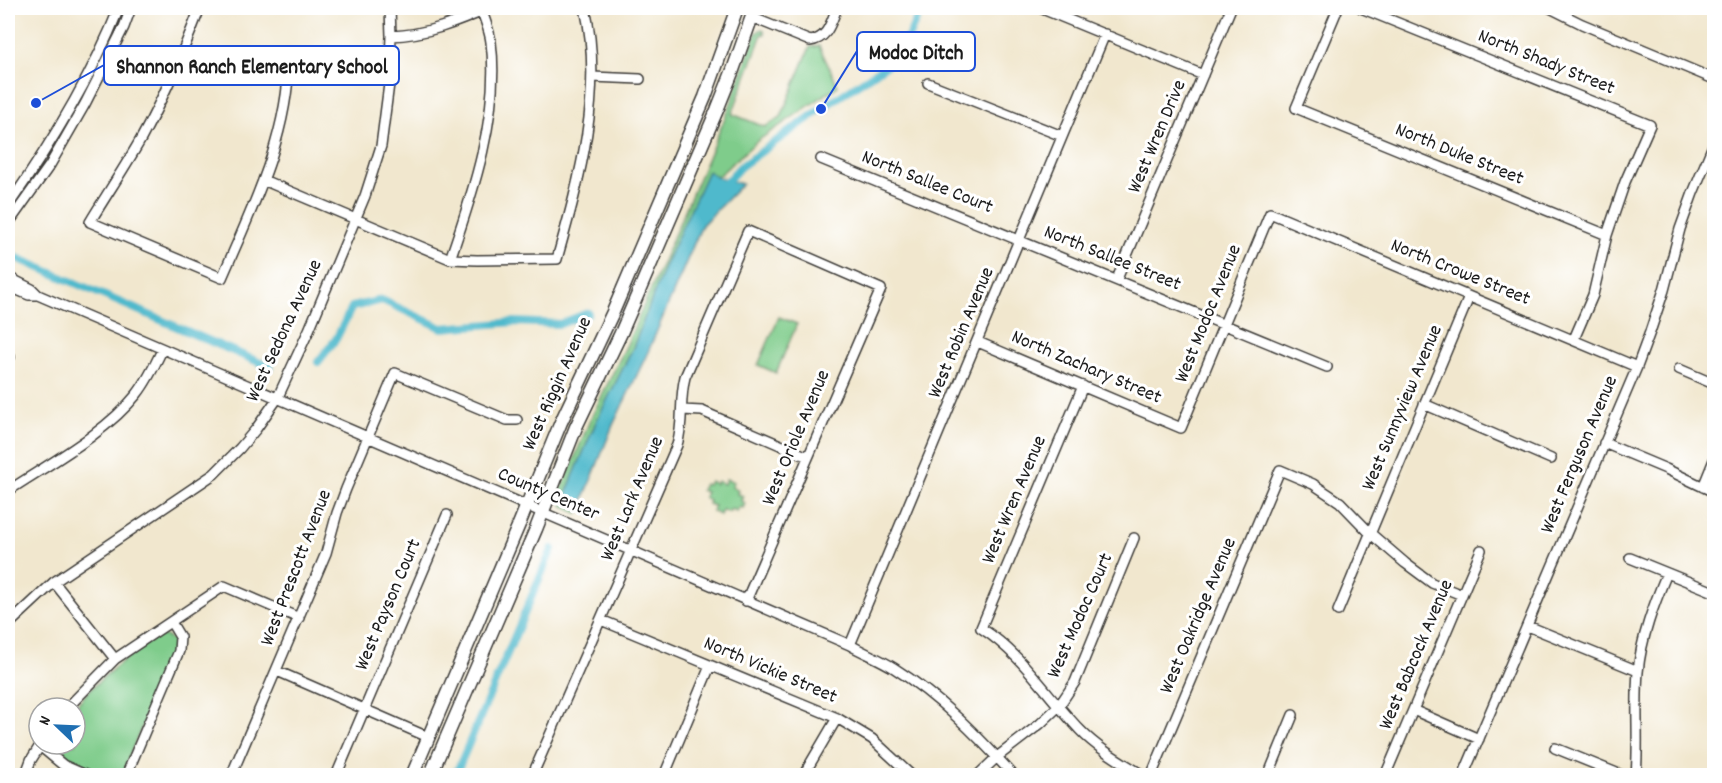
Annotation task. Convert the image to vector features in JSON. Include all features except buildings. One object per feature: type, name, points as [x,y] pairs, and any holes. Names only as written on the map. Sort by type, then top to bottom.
[{"type":"main road","name":"West Riggin Avenue","points":[[412,776],[561,422],[613,312],[698,113],[737,8]]},
{"type":"main road","name":"West Riggin Avenue","points":[[430,776],[543,512],[576,427],[621,333],[714,119],[753,12]]},
{"type":"main road","points":[[421,776],[430,752],[431,744],[428,737]]},
{"type":"street","points":[[8,206],[76,99],[119,8]]},
{"type":"street","points":[[8,224],[51,165],[80,115],[124,27],[131,8]]},
{"type":"street","points":[[200,8],[157,108],[90,222],[222,278],[274,148],[286,101],[289,59]]},
{"type":"street","name":"West Sedona Avenue","points":[[8,625],[54,582],[214,474],[256,429],[277,399],[309,330],[365,196],[381,146],[389,84],[390,8]]},
{"type":"street","points":[[263,180],[450,259],[557,259],[575,198],[587,134],[592,77],[591,38],[585,8]]},
{"type":"street","points":[[753,12],[810,41],[824,36],[837,8]]},
{"type":"street","points":[[1040,8],[1203,75]]},
{"type":"street","name":"West Wren Drive","points":[[1117,279],[1232,8]]},
{"type":"street","name":"North Duke Street","points":[[1338,8],[1296,108],[1607,235]]},
{"type":"street","name":"North Shady Street","points":[[1361,8],[1650,125],[1625,182],[1607,235]]},
{"type":"street","points":[[1550,8],[1582,24],[1714,79]]},
{"type":"street","points":[[391,36],[427,31],[486,9],[491,40],[492,71],[488,121],[474,186],[450,259]]},
{"type":"street","name":"West Robin Avenue","points":[[850,645],[1106,34]]},
{"type":"street","points":[[592,77],[640,80]]},
{"type":"street","points":[[928,83],[1062,136]]},
{"type":"street","name":"West Ferguson Avenue","points":[[1463,776],[1637,367],[1664,290],[1680,230],[1714,143]]},
{"type":"street","name":"North Sallee Court","points":[[821,159],[1020,241]]},
{"type":"street","name":"North Crowe Street","points":[[1270,213],[1637,367]]},
{"type":"street","name":"West Modoc Avenue","points":[[1181,428],[1270,213]]},
{"type":"street","name":"West Lark Avenue","points":[[532,776],[677,445],[680,435],[681,399],[685,377],[748,231],[881,289]]},
{"type":"street","points":[[1574,339],[1593,294],[1607,235]]},
{"type":"street","name":"North Sallee Street","points":[[1020,241],[1224,324]]},
{"type":"street","name":"County Center","points":[[8,278],[32,289],[38,295]]},
{"type":"street","name":"County Center","points":[[8,286],[38,295],[850,645],[894,668],[936,698],[981,739],[1014,776]]},
{"type":"street","name":"West Oriole Avenue","points":[[746,601],[881,289]]},
{"type":"street","name":"West Sunnyview Avenue","points":[[1338,611],[1469,297]]},
{"type":"street","points":[[1224,324],[1327,367]]},
{"type":"street","name":"North Zachary Street","points":[[978,342],[1181,428]]},
{"type":"street","points":[[8,491],[93,435],[117,416],[143,385],[162,350]]},
{"type":"street","points":[[1679,369],[1714,384]]},
{"type":"street","name":"West Prescott Avenue","points":[[231,776],[326,553],[346,489],[395,373],[507,420],[517,420]]},
{"type":"street","name":"West Wren Avenue","points":[[1059,706],[1032,672],[981,628],[1083,386]]},
{"type":"street","points":[[1425,404],[1551,459]]},
{"type":"street","points":[[682,410],[702,411],[808,457]]},
{"type":"street","points":[[1604,443],[1714,492]]},
{"type":"street","points":[[1703,487],[1714,460]]},
{"type":"street","name":"West Oakridge Avenue","points":[[1150,776],[1280,470],[1313,484],[1340,502],[1370,533]]},
{"type":"street","name":"West Payson Court","points":[[336,776],[447,515]]},
{"type":"street","points":[[1370,533],[1432,583],[1462,595]]},
{"type":"street","name":"West Modoc Court","points":[[1059,706],[1075,682],[1134,538]]},
{"type":"street","name":"West Babcock Avenue","points":[[1385,776],[1481,550]]},
{"type":"street","points":[[1630,558],[1714,592]]},
{"type":"street","points":[[1636,776],[1639,751],[1638,672],[1648,624],[1667,573]]},
{"type":"street","points":[[54,582],[115,659]]},
{"type":"street","points":[[79,696],[115,659],[225,586],[299,618]]},
{"type":"street","name":"North Vickie Street","points":[[601,620],[837,718],[872,739],[912,776]]},
{"type":"street","points":[[126,776],[179,651],[180,637],[171,622]]},
{"type":"street","points":[[1528,626],[1638,672]]},
{"type":"street","points":[[664,776],[711,666]]},
{"type":"street","points":[[276,671],[428,737]]},
{"type":"street","points":[[977,776],[1059,706],[1082,732],[1114,758],[1144,776]]},
{"type":"street","points":[[1413,710],[1479,739]]},
{"type":"street","points":[[1268,776],[1293,715]]},
{"type":"street","points":[[803,776],[837,718]]},
{"type":"street","points":[[1555,748],[1624,776]]},
{"type":"street","points":[[25,776],[35,756]]},
{"type":"street","points":[[53,756],[63,765],[88,776]]},
{"type":"green space","points":[[762,29],[765,34],[762,34],[732,114],[765,127],[781,117],[810,47],[819,46],[838,86],[756,142],[717,177],[708,171],[665,265],[633,348],[596,422],[567,491],[570,504],[580,508],[578,514],[562,505],[560,493],[590,420],[627,344],[728,111],[756,33]]},
{"type":"green space","points":[[779,317],[797,324],[776,373],[758,365]]},
{"type":"green space","points":[[726,479],[734,482],[732,487],[738,490],[737,494],[743,496],[741,501],[745,503],[743,508],[739,507],[737,511],[722,510],[720,515],[712,511],[714,506],[708,504],[709,500],[704,497],[706,492],[701,490],[704,484],[708,485],[710,481],[724,484]]},
{"type":"green space","points":[[163,635],[173,640],[175,649],[123,775],[96,775],[55,756],[87,756],[87,696],[85,696],[103,678],[155,638]]},
{"type":"water","points":[[708,171],[717,177],[742,184],[702,225],[648,352],[613,425],[580,508],[570,505],[567,491],[596,422],[633,348],[665,265]]},
{"type":"waterway","points":[[720,189],[740,167],[888,64],[910,34],[921,8]]},
{"type":"waterway","points":[[17,258],[270,367]]},
{"type":"waterway","points":[[318,362],[336,339],[352,307],[382,300],[442,328],[515,322],[560,324],[588,313]]},
{"type":"waterway","points":[[455,776],[552,549]]},
{"type":"place","name":"Shannon Ranch Elementary School","points":[[36,103]]},
{"type":"place","name":"Modoc Ditch","points":[[821,109]]}]
